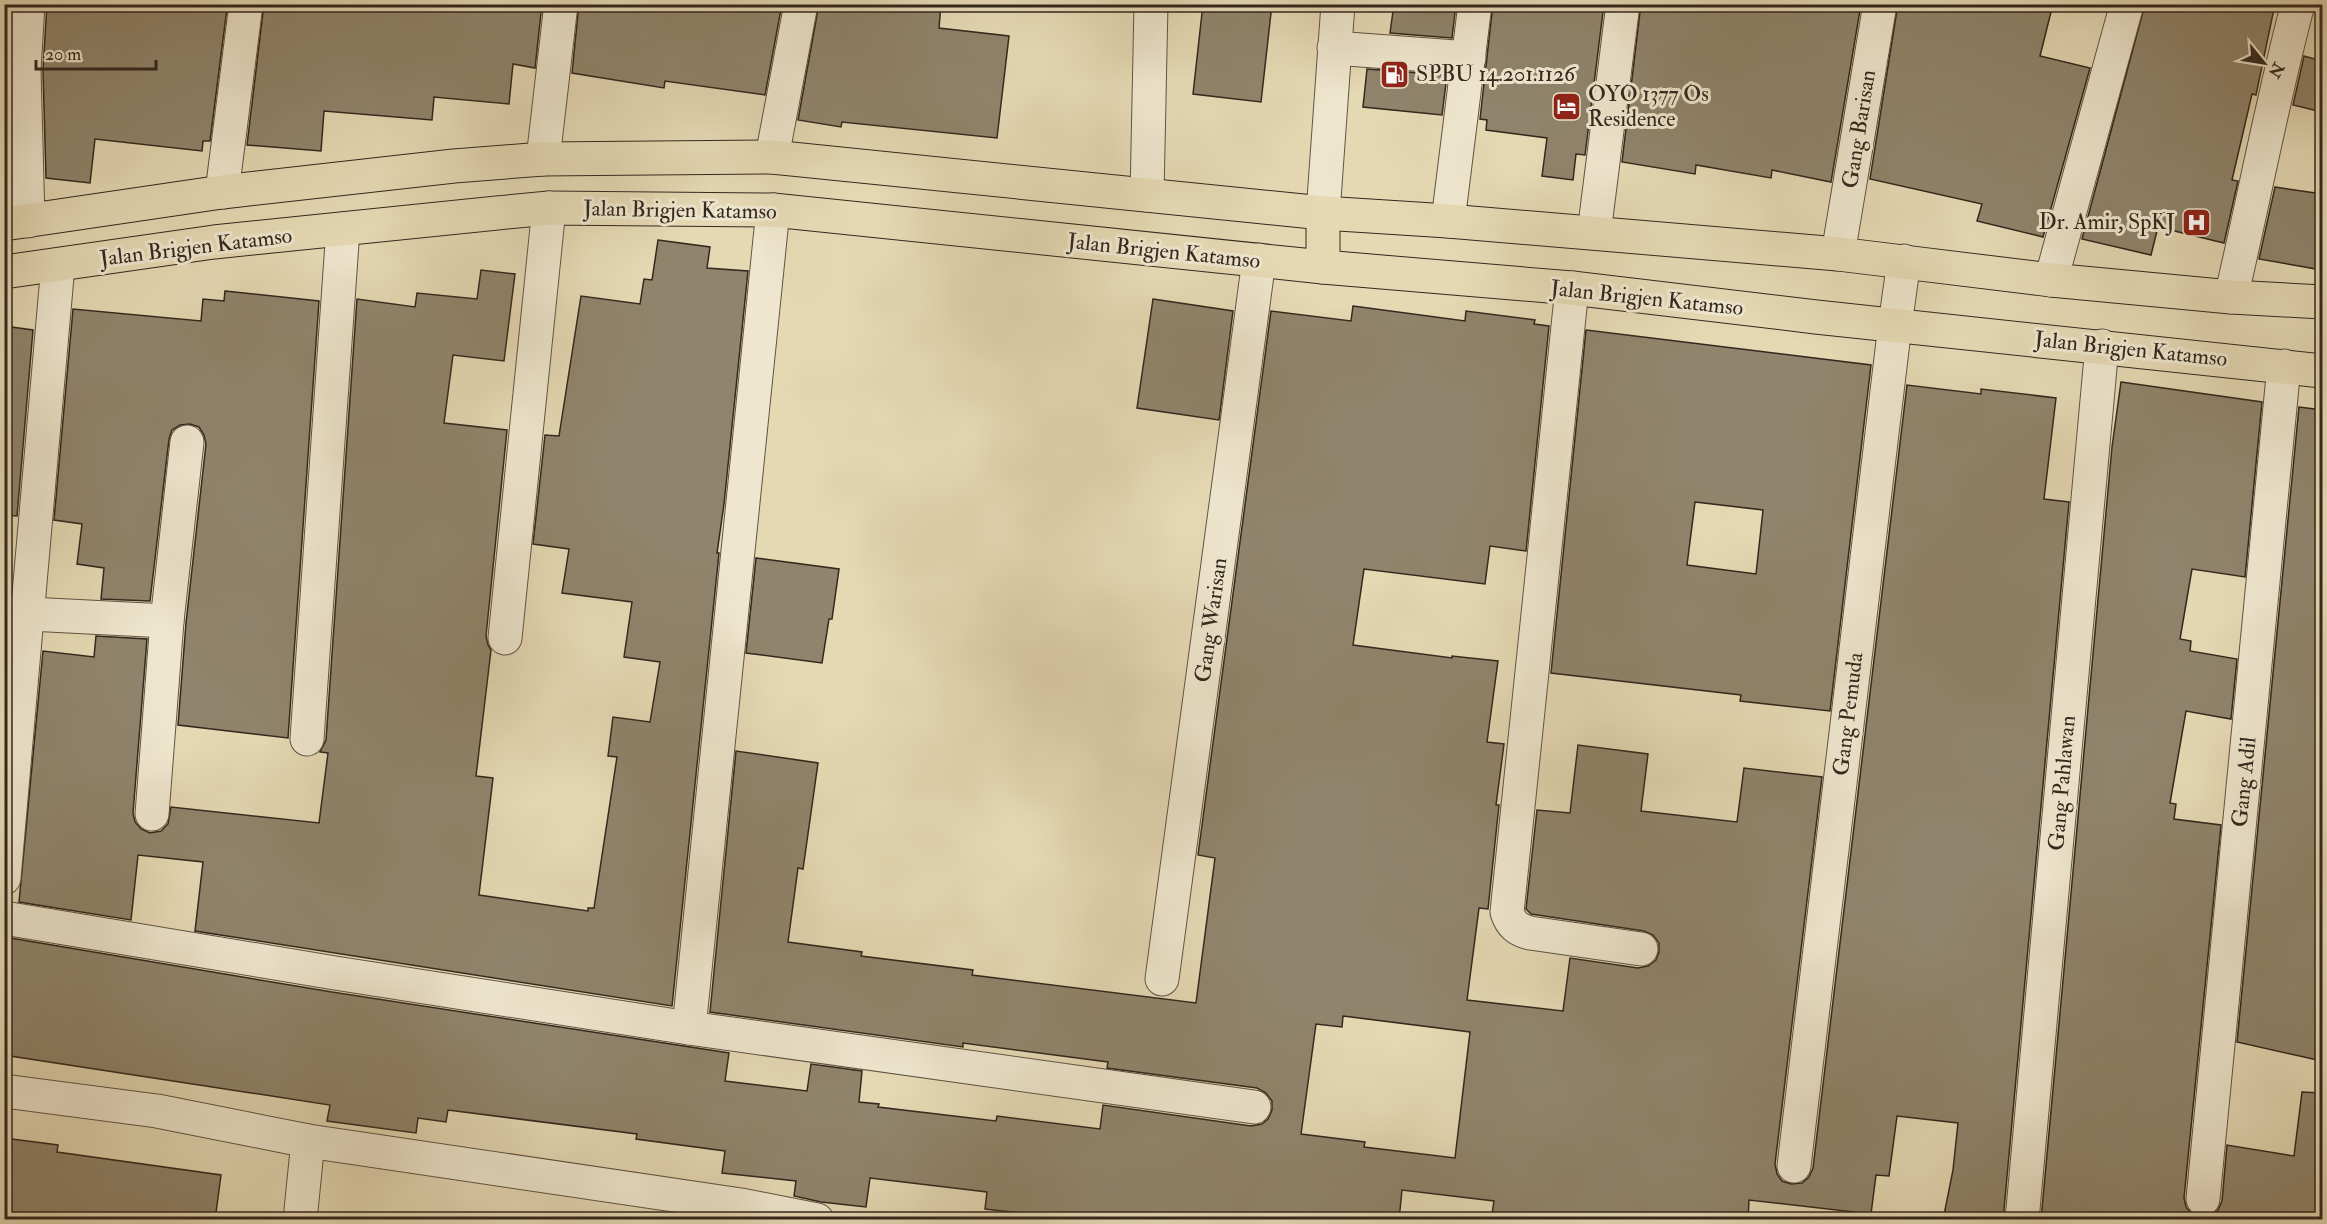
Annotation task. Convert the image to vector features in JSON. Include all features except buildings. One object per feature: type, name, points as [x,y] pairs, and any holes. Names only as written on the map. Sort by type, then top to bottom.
[{"type":"main road","points":[[16,223],[222,192],[453,166],[543,159],[772,157],[1323,213],[1448,220],[1838,254],[2231,297],[2322,302]]},
{"type":"main road","name":"Jalan Brigjen Katamso","points":[[4,272],[214,242],[549,208],[773,210],[1323,267],[1572,288],[2322,371]]},
{"type":"main road","points":[[1323,213],[1323,267]]},
{"type":"street","points":[[16,223],[28,4]]},
{"type":"street","points":[[222,192],[246,4]]},
{"type":"street","points":[[543,159],[561,4]]},
{"type":"street","points":[[772,157],[801,4]]},
{"type":"street","points":[[1147,195],[1151,4]]},
{"type":"street","points":[[1323,213],[1338,4]]},
{"type":"street","points":[[1448,220],[1475,4]]},
{"type":"street","points":[[1594,233],[1623,4]]},
{"type":"street","name":"Gang Barisan","points":[[1838,254],[1880,4]]},
{"type":"street","points":[[2051,279],[2127,4]]},
{"type":"street","points":[[2231,297],[2281,66],[2298,4]]},
{"type":"street","points":[[1334,48],[1469,58]]},
{"type":"street","points":[[505,638],[549,208]]},
{"type":"street","points":[[689,1028],[773,210]]},
{"type":"street","points":[[307,739],[343,229]]},
{"type":"street","name":"Gang Warisan","points":[[1162,979],[1259,260]]},
{"type":"street","name":"Gang Pemuda","points":[[1794,1166],[1894,325],[1905,261]]},
{"type":"street","points":[[4,878],[58,265]]},
{"type":"street","points":[[1572,288],[1507,912],[1509,921],[1514,927],[1530,933],[1641,949]]},
{"type":"street","name":"Gang Pahlawan","points":[[2022,1220],[2102,346]]},
{"type":"street","name":"Gang Adil","points":[[2203,1199],[2284,366]]},
{"type":"street","points":[[152,814],[167,621],[187,442]]},
{"type":"street","points":[[29,614],[167,621]]},
{"type":"street","points":[[4,918],[334,973],[689,1028],[1254,1107]]},
{"type":"street","points":[[4,1091],[157,1111],[308,1141],[741,1212],[817,1220]]},
{"type":"street","points":[[300,1220],[308,1141]]},
{"type":"place","name":"SPBU 14.201.1126","points":[[1395,74]]},
{"type":"place","name":"OYO 1377 Os Residence","points":[[1567,107]]},
{"type":"place","name":"Dr. Amir, SpKJ","points":[[2196,222]]}]
